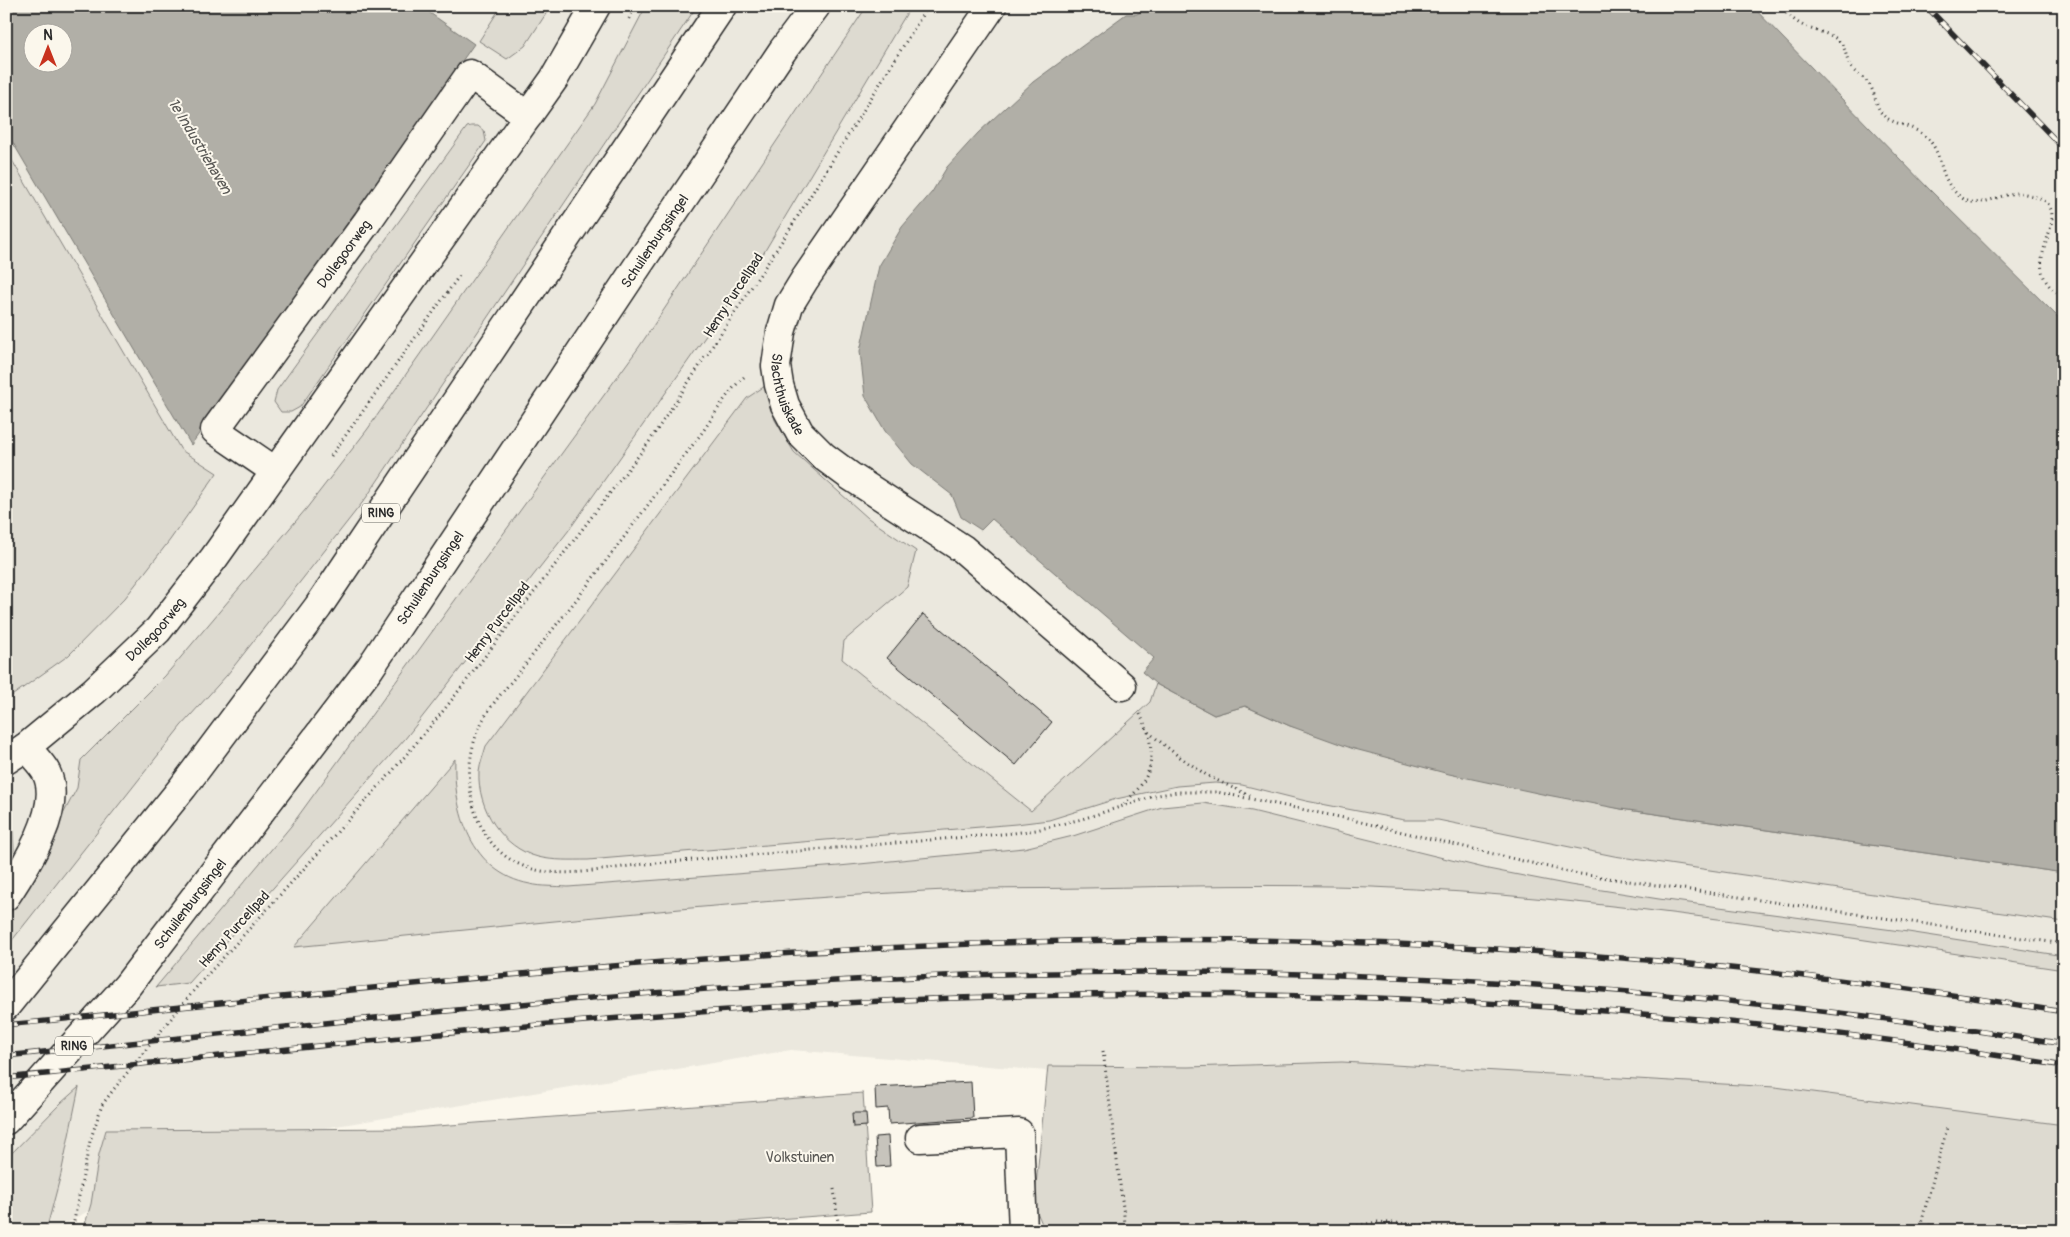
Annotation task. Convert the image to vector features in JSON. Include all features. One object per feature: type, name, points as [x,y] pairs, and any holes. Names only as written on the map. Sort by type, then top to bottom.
[{"type":"street","name":"Dollegoorweg","points":[[16,754],[94,691],[158,630],[214,558],[554,79],[596,6]]},
{"type":"street","name":"RING","points":[[6,1006],[183,787],[318,607],[722,6]]},
{"type":"street","name":"Schuilenburgsingel","points":[[6,1120],[127,986],[370,668],[782,50],[816,6]]},
{"type":"street","name":"Slachthuiskade","points":[[992,6],[801,285],[790,305],[781,332],[776,366],[779,385],[791,418],[810,444],[823,456],[850,476],[963,549],[1122,686]]},
{"type":"street","name":"Dollegoorweg","points":[[275,471],[215,430],[367,222],[470,74],[528,116]]},
{"type":"street","points":[[6,896],[46,825],[52,796],[46,772],[16,754]]},
{"type":"street","points":[[920,1138],[1019,1133],[1023,1231]]},
{"type":"path","name":"Henry Purcellpad","points":[[72,1231],[90,1142],[102,1105],[200,983],[390,774],[444,710],[649,442],[788,232],[928,6]]},
{"type":"path","points":[[1779,6],[1793,20],[1832,36],[1841,42],[1850,66],[1869,84],[1874,92],[1877,106],[1884,116],[1913,128],[1929,139],[1934,146],[1946,180],[1962,198],[1977,203],[2017,194],[2042,198],[2049,204],[2052,212],[2052,223],[2041,262],[2046,282],[2064,300]]},
{"type":"path","points":[[776,366],[762,366],[750,372],[740,381],[582,593],[482,721],[471,751],[469,782],[473,808],[490,841],[514,861],[529,868],[544,871],[586,871],[646,864],[1014,833],[1082,819],[1158,795],[1178,792],[1217,792],[1255,798],[1573,873],[2064,944]]},
{"type":"path","points":[[1122,686],[1129,694],[1146,723],[1152,748],[1148,776],[1142,786],[1123,805]]},
{"type":"path","points":[[1148,732],[1208,776],[1255,798]]},
{"type":"path","points":[[1103,1051],[1126,1231]]},
{"type":"path","points":[[1919,1231],[1947,1128]]},
{"type":"path","points":[[834,1189],[839,1231]]},
{"type":"path","points":[[1333,1231],[1378,1222],[1487,1229],[1612,1227],[1637,1231]]},
{"type":"shaded area","points":[[6,6],[2064,6],[2064,1154],[791,1050],[192,1150],[54,1231],[6,1231]]},
{"type":"green space","points":[[498,6],[551,6],[525,46],[507,59],[479,41],[500,8]]},
{"type":"green space","points":[[646,6],[697,6],[366,498],[227,675],[181,726],[6,948],[6,922],[77,788],[81,760],[165,676],[306,509],[367,430],[595,104]]},
{"type":"green space","points":[[867,6],[911,6],[760,259],[569,530],[405,739],[189,983],[156,987],[291,826],[639,347]]},
{"type":"green space","points":[[478,126],[484,131],[486,141],[300,407],[291,412],[281,412],[274,402],[277,390],[467,127]]},
{"type":"green space","points":[[6,150],[181,450],[217,473],[170,540],[125,598],[69,655],[6,700]]},
{"type":"green space","points":[[765,386],[775,420],[794,452],[868,518],[916,551],[907,587],[844,641],[842,659],[1031,811],[1150,702],[1156,684],[1214,715],[1245,706],[1290,726],[1621,809],[2064,873],[2064,922],[1614,856],[1438,820],[1404,820],[1306,801],[1242,785],[1215,783],[1177,786],[1116,799],[1049,820],[1016,824],[588,860],[550,859],[525,852],[513,845],[494,825],[482,799],[479,786],[479,772],[486,746],[747,398]]},
{"type":"green space","points":[[455,759],[455,779],[462,819],[480,853],[493,867],[510,878],[539,886],[568,887],[839,866],[1024,848],[1073,836],[1162,807],[1203,803],[1252,811],[1488,869],[1570,885],[1659,899],[1908,932],[2064,956],[2064,970],[1805,931],[1632,908],[1459,892],[1372,887],[1301,886],[925,891],[688,908],[294,947]]},
{"type":"green space","points":[[6,826],[13,831],[14,850],[6,864]]},
{"type":"green space","points":[[1342,1062],[1775,1087],[2064,1125],[2064,1231],[1961,1231],[1929,1224],[1927,1231],[1045,1231],[1034,1205],[1048,1066],[1188,1067]]},
{"type":"green space","points":[[79,1087],[61,1174],[46,1231],[6,1231],[6,1159]]},
{"type":"green space","name":"Volkstuinen","points":[[863,1093],[871,1212],[616,1231],[83,1231],[91,1204],[99,1154],[106,1130],[412,1128]]},
{"type":"water","name":"1e Industriehaven","points":[[6,6],[420,6],[474,44],[191,445],[6,131]]},
{"type":"water","points":[[1149,6],[1752,6],[1929,189],[2064,323],[2064,873],[1621,809],[1449,774],[1351,748],[1290,726],[1245,706],[1214,715],[1156,684],[1142,672],[1154,658],[992,519],[981,530],[961,517],[952,495],[912,464],[885,431],[865,396],[860,351],[879,266],[902,227],[932,192],[947,167],[978,133],[1033,82],[1126,14],[1137,14]]},
{"type":"building","points":[[923,614],[1052,722],[1016,765],[887,658]]},
{"type":"building","points":[[971,1082],[973,1118],[889,1124],[888,1108],[876,1109],[875,1087]]},
{"type":"building","points":[[852,1113],[866,1113],[867,1126],[853,1127]]},
{"type":"building","points":[[888,1136],[890,1166],[877,1167],[875,1137]]},
{"type":"railway","points":[[1926,6],[2064,149]]},
{"type":"railway","points":[[6,1025],[285,996],[703,959],[843,950],[1123,940],[1359,943],[1595,956],[1713,966],[1830,979],[2064,1012]]},
{"type":"railway","points":[[6,1056],[486,1007],[606,997],[847,980],[1106,972],[1380,977],[1518,984],[1654,994],[1791,1007],[1928,1024],[2064,1044]]},
{"type":"railway","points":[[6,1078],[481,1030],[600,1020],[838,1003],[1096,995],[1374,998],[1651,1015],[1789,1028],[1927,1045],[2064,1066]]}]
